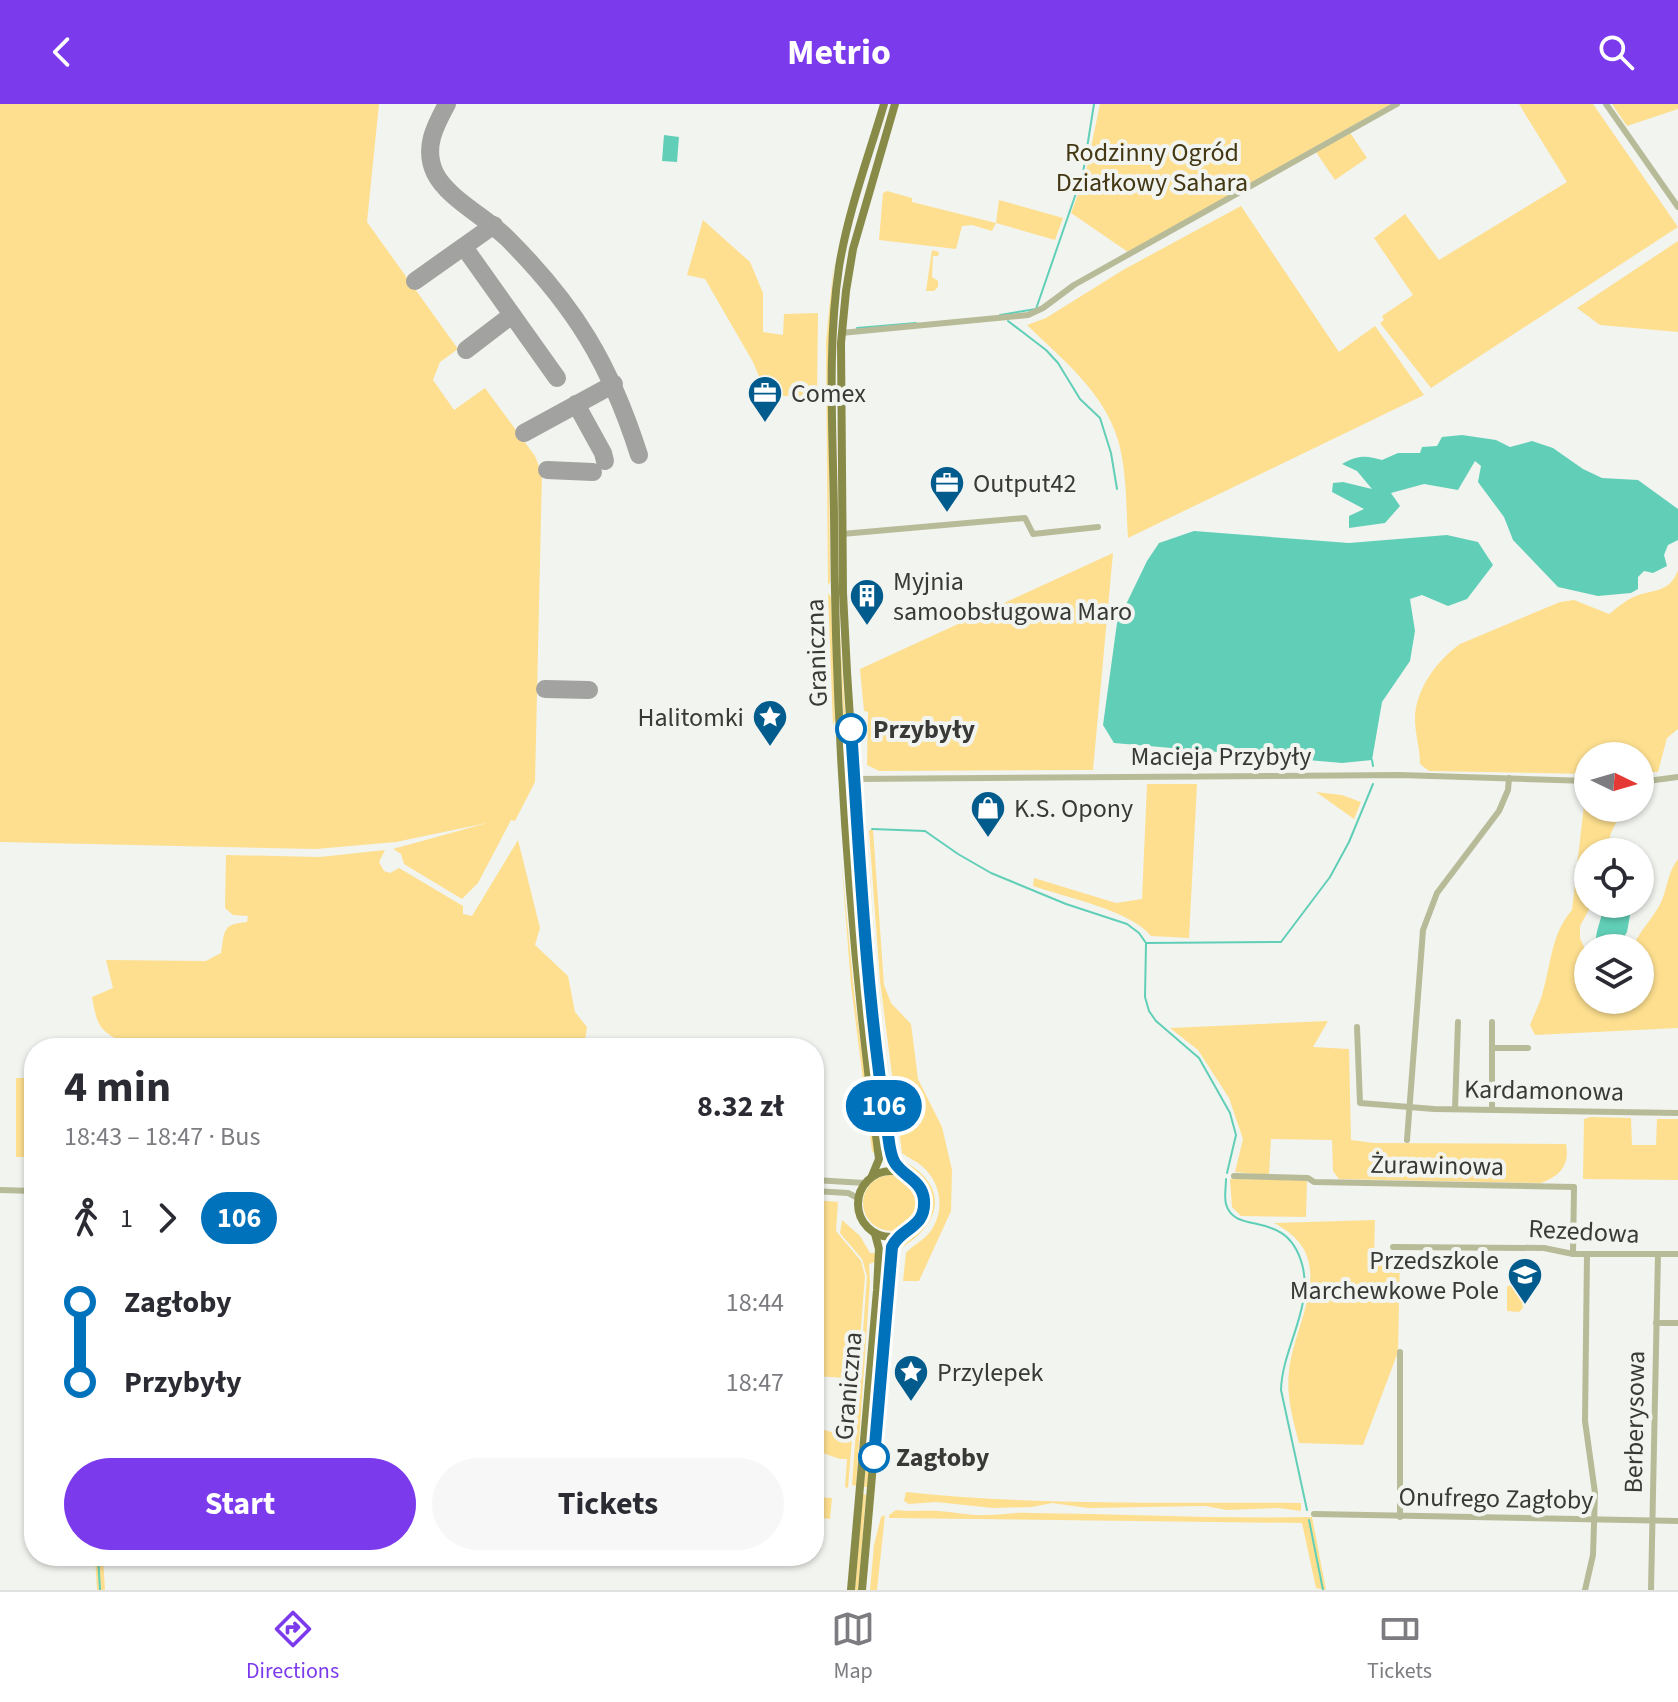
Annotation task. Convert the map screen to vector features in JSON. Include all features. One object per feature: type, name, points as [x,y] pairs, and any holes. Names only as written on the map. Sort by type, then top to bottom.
[{"type":"main road","name":"Graniczna","points":[[869,1180],[879,1159],[855,960],[836,669],[832,338],[840,263],[848,224],[884,104]]},
{"type":"main road","name":"Graniczna","points":[[895,104],[853,249],[841,333],[842,534],[844,621],[865,947],[892,1156],[905,1173]]},
{"type":"main road","points":[[888,1171],[905,1173],[917,1182],[924,1202],[919,1221],[901,1235],[888,1237],[875,1234],[862,1221],[858,1198],[869,1180],[888,1171]]},
{"type":"main road","name":"Graniczna","points":[[851,1590],[877,1290],[879,1249],[875,1234]]},
{"type":"main road","name":"Graniczna","points":[[862,1590],[892,1247],[901,1235]]},
{"type":"street","points":[[841,333],[987,320],[1036,312],[1074,285],[1397,104]]},
{"type":"street","points":[[1606,104],[1678,207]]},
{"type":"street","points":[[876,130],[887,133]]},
{"type":"street","points":[[842,534],[1025,518],[1033,534],[1098,527]]},
{"type":"street","name":"Macieja Przybyły","points":[[854,779],[1400,775],[1574,780]]},
{"type":"street","points":[[1654,780],[1678,777]]},
{"type":"street","points":[[1407,1140],[1423,930],[1432,903],[1499,811],[1508,790],[1509,778]]},
{"type":"street","points":[[1455,1109],[1458,1022]]},
{"type":"street","points":[[1492,1022],[1492,1109]]},
{"type":"street","name":"Kardamonowa","points":[[1357,1027],[1360,1103],[1455,1109],[1678,1113]]},
{"type":"street","points":[[1493,1048],[1528,1048]]},
{"type":"street","name":"Żurawinowa","points":[[1234,1176],[1308,1178],[1314,1182],[1367,1185],[1574,1187],[1573,1254]]},
{"type":"street","points":[[824,1180],[869,1180]]},
{"type":"street","points":[[0,1190],[24,1191]]},
{"type":"street","points":[[824,1192],[848,1193],[858,1198]]},
{"type":"street","name":"Rezedowa","points":[[1393,1247],[1544,1248],[1573,1254],[1678,1254]]},
{"type":"street","points":[[1585,1590],[1593,1555],[1595,1483],[1585,1421],[1587,1254]]},
{"type":"street","name":"Berberysowa","points":[[1651,1590],[1658,1254]]},
{"type":"street","points":[[1656,1323],[1678,1323]]},
{"type":"street","points":[[1400,1352],[1400,1517]]},
{"type":"street","name":"Onufrego Zagłoby","points":[[1314,1514],[1678,1521]]},
{"type":"green space","points":[[0,104],[379,104],[367,222],[458,349],[440,362],[433,380],[454,410],[485,388],[535,456],[542,474],[535,782],[478,883],[462,899],[404,864],[401,854],[393,849],[487,823],[396,842],[316,849],[0,842]]},
{"type":"green space","name":"Rodzinny Ogród Działkowy Sahara","points":[[1100,104],[1391,104],[1128,252],[1071,213],[1085,176]]},
{"type":"green space","points":[[1519,104],[1593,104],[1678,227],[1431,388],[1380,323],[1384,320],[1382,316],[1413,295],[1374,238],[1405,214],[1439,260],[1567,182]]},
{"type":"green space","points":[[1612,104],[1678,104],[1678,109],[1627,126]]},
{"type":"green space","points":[[1349,134],[1367,158],[1335,180],[1316,152]]},
{"type":"green space","points":[[887,191],[912,198],[912,202],[996,223],[992,231],[972,225],[962,226],[956,249],[879,240],[883,193]]},
{"type":"green space","points":[[999,200],[1063,218],[1055,240],[996,223]]},
{"type":"green space","points":[[1241,206],[1339,352],[1375,326],[1424,395],[1128,538],[1123,464],[1118,440],[1103,406],[1067,363],[1027,325],[1046,318],[1123,270]]},
{"type":"green space","points":[[703,220],[750,262],[763,293],[763,332],[783,335],[784,314],[818,313],[817,396],[767,396],[753,362],[705,279],[687,275]]},
{"type":"green space","points":[[1678,241],[1678,332],[1600,325],[1577,308]]},
{"type":"green space","points":[[932,250],[939,252],[938,256],[933,256],[932,277],[938,281],[938,287],[934,291],[926,291]]},
{"type":"green space","points":[[834,261],[828,355],[828,585],[826,342]]},
{"type":"green space","points":[[1113,553],[1093,770],[879,771],[867,765],[868,712],[864,711],[860,669]]},
{"type":"green space","points":[[1678,570],[1678,729],[1667,738],[1658,772],[1654,772],[1654,742],[1574,742],[1574,774],[1429,771],[1420,764],[1415,719],[1419,697],[1436,667],[1460,644],[1560,602],[1574,600],[1609,614],[1633,597],[1661,589],[1675,577]]},
{"type":"green space","points":[[828,593],[831,597],[833,725]]},
{"type":"green space","points":[[838,603],[850,790],[847,791]]},
{"type":"green space","points":[[1147,784],[1197,784],[1189,938],[1151,936],[1142,927],[1114,912],[1033,886],[1034,878],[1116,903],[1142,899]]},
{"type":"green space","points":[[1316,792],[1342,795],[1361,802],[1354,819]]},
{"type":"green space","points":[[863,793],[873,963],[894,1151],[872,982],[859,794]]},
{"type":"green space","points":[[851,794],[862,964],[885,1153],[882,1153],[862,989],[847,795]]},
{"type":"green space","points":[[865,805],[876,962],[898,1150],[875,956]]},
{"type":"green space","points":[[1582,822],[1616,822],[1610,838],[1580,838]]},
{"type":"green space","points":[[869,830],[873,830],[884,985],[891,1003],[911,1024],[918,1079],[942,1127],[952,1170],[951,1211],[919,1281],[903,1281],[906,1253],[935,1224],[939,1198],[929,1174],[902,1153],[880,981]]},
{"type":"green space","points":[[518,840],[540,928],[535,945],[568,976],[575,1012],[587,1027],[585,1038],[116,1038],[103,1029],[97,1018],[92,997],[113,988],[106,960],[206,961],[221,953],[224,934],[229,927],[247,922],[248,916],[233,915],[225,908],[226,855],[320,857],[385,850],[379,862],[384,871],[390,873],[399,868],[463,906],[463,914],[472,916]]},
{"type":"green space","points":[[841,856],[854,992],[875,1154],[872,1151],[851,985]]},
{"type":"green space","points":[[1678,859],[1678,1028],[1535,1035],[1530,1025],[1542,995],[1560,929],[1572,910],[1574,893],[1574,918],[1584,918],[1580,934],[1574,934],[1574,1014],[1654,1014],[1654,934],[1640,934],[1651,918],[1654,918]]},
{"type":"green space","points":[[1328,1021],[1313,1047],[1349,1049],[1351,1140],[1374,1143],[1566,1144],[1567,1158],[1562,1168],[1554,1177],[1541,1183],[1339,1179],[1333,1171],[1332,1140],[1271,1139],[1269,1175],[1235,1172],[1243,1139],[1229,1098],[1198,1050],[1170,1028]]},
{"type":"green space","points":[[16,1078],[24,1078],[24,1157],[16,1157]]},
{"type":"green space","points":[[1631,1118],[1632,1145],[1656,1145],[1657,1119],[1678,1119],[1678,1180],[1583,1179],[1584,1119]]},
{"type":"green space","points":[[897,1158],[914,1167],[925,1178],[933,1189],[935,1202],[927,1226],[901,1248],[897,1248],[925,1222],[929,1201],[922,1180]]},
{"type":"green space","points":[[891,1175],[911,1183],[919,1203],[911,1223],[891,1231],[871,1223],[863,1203],[871,1183]]},
{"type":"green space","points":[[1230,1179],[1307,1180],[1306,1217],[1241,1216],[1232,1207]]},
{"type":"green space","points":[[824,1201],[838,1202],[836,1231],[861,1261],[865,1276],[848,1488],[845,1487],[847,1459],[824,1453],[824,1430],[839,1434],[846,1378],[824,1377]]},
{"type":"green space","points":[[842,1220],[860,1236],[870,1253],[875,1253],[875,1262],[869,1264],[856,1486],[852,1485],[867,1276],[862,1259],[840,1233]]},
{"type":"green space","points":[[1375,1220],[1374,1257],[1400,1258],[1398,1352],[1363,1445],[1299,1443],[1288,1380],[1305,1310],[1310,1271],[1306,1253],[1294,1237],[1274,1223]]},
{"type":"green space","points":[[885,1254],[888,1254],[867,1487],[864,1487]]},
{"type":"green space","points":[[896,1255],[900,1255],[891,1351],[887,1348]]},
{"type":"green space","points":[[1507,1286],[1519,1286],[1523,1308],[1519,1312],[1507,1311]]},
{"type":"green space","points":[[906,1492],[1054,1501],[1301,1503],[1301,1511],[1279,1508],[1227,1510],[1205,1506],[1088,1508],[1052,1503],[993,1508],[936,1502],[909,1504],[904,1501]]},
{"type":"green space","points":[[863,1494],[866,1495],[858,1590],[855,1590]]},
{"type":"green space","points":[[824,1498],[832,1498],[830,1519],[824,1518]]},
{"type":"green space","points":[[896,1510],[981,1515],[1312,1517],[1326,1590],[1316,1588],[1302,1523],[889,1518]]},
{"type":"green space","points":[[885,1515],[877,1590],[870,1590],[874,1545],[881,1517]]},
{"type":"green space","points":[[96,1566],[104,1566],[105,1590],[97,1590]]},
{"type":"shaded area","points":[[664,135],[679,137],[677,162],[662,161]]},
{"type":"shaded area","points":[[1462,435],[1496,440],[1510,447],[1532,441],[1553,448],[1602,478],[1638,480],[1678,509],[1678,540],[1668,545],[1664,555],[1667,566],[1653,573],[1644,571],[1638,577],[1638,589],[1631,593],[1598,596],[1558,587],[1513,540],[1504,517],[1478,482],[1481,466],[1475,461],[1458,490],[1424,484],[1391,493],[1400,506],[1385,523],[1349,528],[1349,516],[1364,509],[1332,492],[1333,483],[1343,482],[1372,489],[1357,471],[1342,464],[1362,457],[1382,460],[1398,453],[1420,453],[1422,447],[1437,446],[1442,437]]},
{"type":"shaded area","points":[[1194,531],[1349,543],[1447,535],[1478,542],[1493,565],[1467,599],[1448,606],[1422,595],[1410,599],[1415,631],[1410,661],[1382,702],[1372,760],[1342,763],[1114,743],[1103,725],[1117,623],[1159,543]]},
{"type":"shaded area","points":[[1601,918],[1630,918],[1626,934],[1597,934]]},
{"type":"waterway","points":[[1000,315],[1036,309],[1083,173],[1094,104]]},
{"type":"waterway","points":[[1008,321],[1046,350],[1058,363],[1080,399],[1100,418],[1111,453],[1117,489]]},
{"type":"waterway","points":[[857,328],[916,323]]},
{"type":"waterway","points":[[1372,760],[1373,766]]},
{"type":"waterway","points":[[1147,943],[1281,942],[1330,877],[1349,842],[1373,784]]},
{"type":"waterway","points":[[872,829],[925,831],[991,873],[1066,904],[1127,924],[1139,933],[1146,943],[1145,997],[1149,1011],[1156,1021],[1199,1058],[1230,1113],[1236,1135],[1227,1173]]},
{"type":"waterway","points":[[1226,1179],[1225,1201],[1231,1214],[1285,1235],[1295,1246],[1302,1264],[1304,1296],[1286,1359],[1281,1390],[1307,1510]]},
{"type":"waterway","points":[[1309,1520],[1323,1590]]},
{"type":"waterway","points":[[99,1566],[100,1590]]},
{"type":"taxiway","points":[[447,104],[430,146],[435,173],[448,191],[507,238],[571,313],[616,392],[639,455]]},
{"type":"taxiway","points":[[415,281],[494,225]]},
{"type":"taxiway","points":[[464,247],[557,378]]},
{"type":"taxiway","points":[[466,350],[512,315]]},
{"type":"taxiway","points":[[524,433],[614,384]]},
{"type":"taxiway","points":[[576,404],[605,461]]},
{"type":"taxiway","points":[[547,470],[593,472]]},
{"type":"taxiway","points":[[545,689],[589,690]]},
{"type":"bus line","name":"106","points":[[851,729],[865,947],[887,1126],[894,1162],[917,1182],[924,1202],[919,1221],[901,1235],[892,1247],[874,1457]]},
{"type":"place","name":"Comex","points":[[765,424]]},
{"type":"place","name":"Output42","points":[[947,514]]},
{"type":"place","name":"Myjnia samoobsługowa Maro","points":[[867,627]]},
{"type":"place","name":"Przybyły","points":[[851,729]]},
{"type":"place","name":"Halitomki","points":[[770,748]]},
{"type":"place","name":"K.S. Opony","points":[[988,839]]},
{"type":"place","name":"Przedszkole Marchewkowe Pole","points":[[1525,1306]]},
{"type":"place","name":"Przylepek","points":[[911,1403]]},
{"type":"place","name":"Zagłoby","points":[[874,1457]]}]
